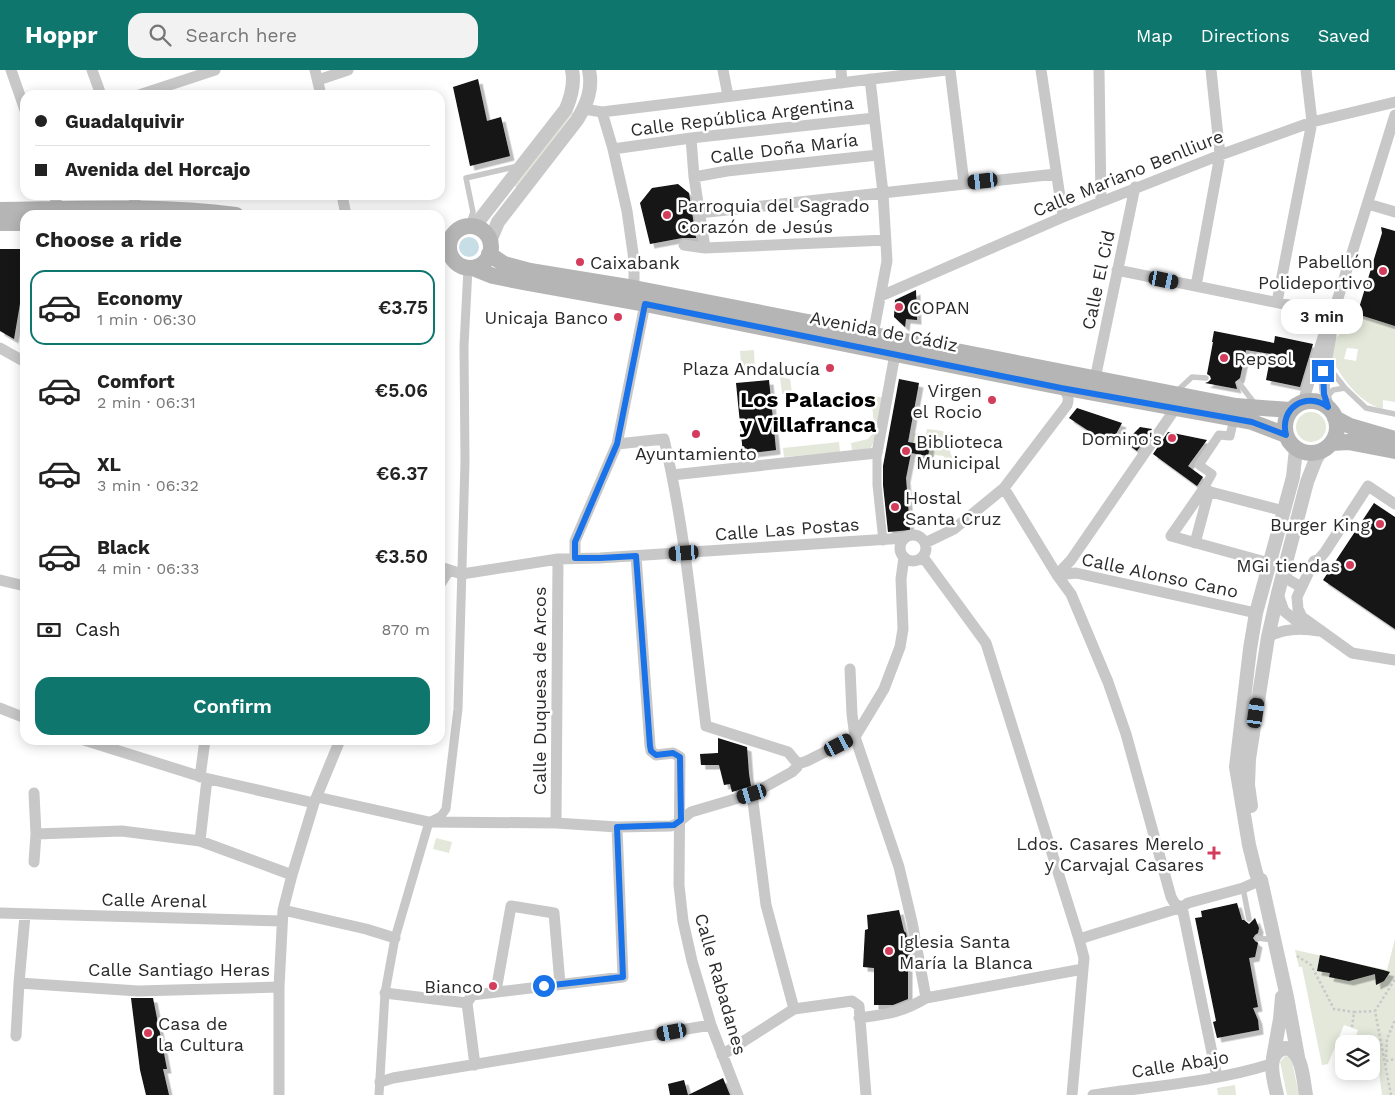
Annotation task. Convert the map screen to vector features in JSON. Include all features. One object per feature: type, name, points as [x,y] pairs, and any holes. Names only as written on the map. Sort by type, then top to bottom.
[{"type":"main road","points":[[0,210],[56,202],[185,210]]},
{"type":"main road","points":[[0,223],[20,223]]},
{"type":"main road","points":[[471,227],[483,232],[489,247],[483,263],[471,268],[459,265],[446,258],[449,248],[446,236],[471,227]]},
{"type":"main road","name":"Avenida de Cádiz","points":[[489,247],[504,264],[517,268],[634,288],[1095,379],[1252,422],[1286,435]]},
{"type":"main road","name":"Avenida de Cádiz","points":[[471,268],[493,276],[528,284],[645,304],[1061,388],[1260,409],[1297,406]]},
{"type":"main road","points":[[1395,439],[1350,426],[1330,409],[1316,401],[1297,406],[1285,421],[1286,435],[1291,444],[1296,449],[1309,453],[1348,442],[1395,451]]},
{"type":"main road","points":[[1326,447],[1336,432],[1330,409]]},
{"type":"street","points":[[11,70],[20,96]]},
{"type":"street","points":[[92,70],[99,90]]},
{"type":"street","points":[[154,90],[215,70]]},
{"type":"street","points":[[320,90],[316,75],[348,70]]},
{"type":"street","points":[[471,227],[566,109],[572,90],[572,70]]},
{"type":"street","points":[[489,247],[498,222],[584,109],[590,88],[589,70]]},
{"type":"street","points":[[723,70],[728,96]]},
{"type":"street","points":[[840,70],[842,83]]},
{"type":"street","points":[[584,109],[602,112],[870,80],[917,72],[946,70]]},
{"type":"street","points":[[950,70],[964,183]]},
{"type":"street","points":[[1041,70],[1062,216]]},
{"type":"street","points":[[1099,70],[1102,201]]},
{"type":"street","points":[[1196,286],[1220,155],[1211,70]]},
{"type":"street","points":[[1277,302],[1312,122],[1306,70]]},
{"type":"street","points":[[870,80],[883,193],[887,261],[873,335]]},
{"type":"street","name":"Calle Mariano Benlliure","points":[[881,296],[1062,216],[1135,187],[1312,122],[1395,102]]},
{"type":"street","points":[[575,558],[575,542],[617,444],[645,304],[634,288],[634,260],[627,211],[613,149],[602,112]]},
{"type":"street","points":[[1330,409],[1323,381],[1334,314],[1395,115]]},
{"type":"street","name":"Calle República Argentina","points":[[613,149],[691,138],[874,118]]},
{"type":"street","points":[[691,138],[694,177],[705,248]]},
{"type":"street","name":"Calle Doña María","points":[[694,177],[727,171],[878,155]]},
{"type":"street","points":[[699,213],[1056,174]]},
{"type":"street","name":"Calle El Cid","points":[[1095,379],[1135,187]]},
{"type":"street","points":[[1368,204],[1395,212]]},
{"type":"street","points":[[684,245],[705,248],[886,240]]},
{"type":"street","points":[[379,1095],[385,993],[395,938],[430,822],[443,814],[447,805],[458,709],[465,462],[464,346],[471,268]]},
{"type":"street","points":[[1117,270],[1334,314]]},
{"type":"street","points":[[1297,406],[1325,331],[1334,314]]},
{"type":"street","points":[[0,348],[20,359]]},
{"type":"street","points":[[883,541],[876,485],[877,454],[895,354]]},
{"type":"street","points":[[925,543],[954,529],[1004,488],[1067,405],[1068,397],[1061,388]]},
{"type":"street","points":[[1058,575],[1071,560],[1172,401]]},
{"type":"street","points":[[1194,543],[1206,491],[1212,474],[1199,465],[1219,435],[1230,436],[1232,427]]},
{"type":"street","points":[[617,444],[664,439],[672,475],[684,553],[706,726],[788,752],[798,764]]},
{"type":"street","points":[[1079,939],[1182,907],[1188,903],[1243,888],[1261,880],[1264,876],[1251,810],[1248,776],[1258,698],[1268,637],[1307,482],[1316,459],[1326,447]]},
{"type":"street","points":[[1296,449],[1295,469],[1256,613],[1236,771],[1249,845],[1256,873],[1261,880],[1306,1095]]},
{"type":"street","points":[[672,475],[877,454]]},
{"type":"street","points":[[1395,504],[1368,486],[1325,552],[1314,561],[1300,587],[1297,597],[1300,613],[1305,620],[1352,653],[1395,660]]},
{"type":"street","points":[[1004,488],[1071,594],[1108,682],[1126,734],[1171,897],[1175,904],[1182,907]]},
{"type":"street","points":[[1206,491],[1284,511]]},
{"type":"street","points":[[1206,491],[1171,536],[1269,563]]},
{"type":"street","points":[[100,745],[204,778],[430,822],[556,823],[617,827],[674,825],[691,812],[752,794],[792,772],[798,764],[855,736],[884,689],[900,647],[903,629],[901,579],[904,557],[900,547],[905,538],[912,535],[918,536],[925,543],[926,550],[923,557],[913,561],[904,557]]},
{"type":"street","name":"Calle Las Postas","points":[[462,574],[558,559],[636,556],[883,541],[905,538]]},
{"type":"street","name":"Calle Rabadanes","points":[[636,556],[650,746],[651,751],[656,755],[673,753],[680,757],[679,885],[681,909],[692,961],[711,1025],[738,1095]]},
{"type":"street","points":[[923,557],[986,643],[1079,939],[1084,958],[1084,969],[1072,1095]]},
{"type":"street","name":"Calle Duquesa de Arcos","points":[[556,823],[558,559]]},
{"type":"street","points":[[445,568],[462,574]]},
{"type":"street","points":[[1283,572],[1289,580],[1300,587]]},
{"type":"street","name":"Calle Alonso Cano","points":[[1058,575],[1076,573],[1256,613]]},
{"type":"street","points":[[0,580],[20,585]]},
{"type":"street","points":[[1278,594],[1284,611],[1305,628]]},
{"type":"street","points":[[1268,637],[1279,632],[1305,628],[1321,631]]},
{"type":"street","points":[[850,670],[855,736],[899,867],[912,922],[926,998]]},
{"type":"street","points":[[0,708],[20,716]]},
{"type":"street","points":[[200,842],[205,745]]},
{"type":"street","points":[[279,1095],[279,987],[282,915],[315,800],[338,745]]},
{"type":"street","points":[[34,793],[36,834],[34,862]]},
{"type":"street","points":[[752,794],[766,904],[794,1009]]},
{"type":"street","points":[[474,1065],[467,1003],[472,994],[623,977],[617,827]]},
{"type":"street","points":[[36,834],[122,831],[200,842],[292,875]]},
{"type":"street","points":[[496,991],[511,906],[554,913],[560,984]]},
{"type":"street","points":[[1182,907],[1217,1077]]},
{"type":"street","name":"Calle Arenal","points":[[0,914],[282,915],[366,929],[395,938]]},
{"type":"street","points":[[16,1036],[25,915]]},
{"type":"street","points":[[859,1018],[898,1012],[926,998],[1084,969]]},
{"type":"street","points":[[1277,1095],[1272,1061],[1282,1005],[1281,974]]},
{"type":"street","name":"Calle Santiago Heras","points":[[19,983],[138,991],[279,987]]},
{"type":"street","points":[[385,993],[467,1003]]},
{"type":"street","points":[[722,1055],[794,1009],[852,1001],[859,1006],[866,1095]]},
{"type":"street","points":[[380,1082],[393,1078],[711,1025]]},
{"type":"street","points":[[1272,1061],[1278,1051],[1285,1048],[1294,1051],[1298,1057]]},
{"type":"street","name":"Calle Abajo","points":[[1093,1095],[1242,1073],[1272,1061]]},
{"type":"lane","points":[[471,227],[473,212],[466,178],[522,165]]},
{"type":"lane","points":[[1325,364],[1368,409],[1395,414]]},
{"type":"lane","points":[[1172,401],[1178,390],[1192,377],[1206,378]]},
{"type":"lane","points":[[1239,384],[1260,409]]},
{"type":"lane","points":[[1330,409],[1329,394],[1333,390],[1346,388]]},
{"type":"lane","points":[[1243,888],[1249,919]]},
{"type":"lane","points":[[1258,938],[1274,941]]},
{"type":"path","points":[[1297,956],[1311,964],[1334,1009],[1354,1012],[1375,1011]]},
{"type":"path","points":[[1391,1095],[1375,1011],[1395,979]]},
{"type":"path","points":[[1388,991],[1395,986]]},
{"type":"path","points":[[1352,1027],[1354,1012]]},
{"type":"path","points":[[1386,1061],[1387,1039],[1395,1020]]},
{"type":"path","points":[[1386,1061],[1395,1059]]},
{"type":"shaded area","points":[[571,112],[573,113],[517,188],[515,186]]},
{"type":"shaded area","points":[[1350,310],[1395,326],[1395,402],[1383,400],[1383,409],[1374,406],[1359,396],[1340,374],[1331,358],[1335,339],[1344,329]],"holes":[[[1347,348],[1358,349],[1356,361],[1344,359]]]},
{"type":"shaded area","points":[[754,350],[755,374],[742,375],[740,351]]},
{"type":"shaded area","points":[[780,377],[790,379],[792,393],[782,394]]},
{"type":"shaded area","points":[[871,395],[883,398],[879,423],[874,424]]},
{"type":"shaded area","points":[[1311,412],[1317,413],[1325,421],[1325,433],[1317,441],[1311,442],[1305,441],[1297,433],[1296,427],[1297,421],[1305,413]]},
{"type":"shaded area","points":[[927,429],[943,431],[953,460],[943,465],[944,456],[928,456],[930,446],[912,443],[914,433],[926,435]]},
{"type":"shaded area","points":[[873,433],[877,433],[871,448],[852,451],[851,443],[868,439]]},
{"type":"shaded area","points":[[839,442],[840,452],[784,457],[783,448]]},
{"type":"shaded area","points":[[436,838],[452,842],[449,853],[433,849]]},
{"type":"shaded area","points":[[1395,939],[1395,1095],[1382,1095],[1380,1035],[1356,1035],[1358,1030],[1344,1025],[1340,1035],[1335,1035],[1335,1047],[1328,1064],[1322,1065],[1302,967],[1299,967],[1295,950],[1387,970]]},
{"type":"shaded area","points":[[1285,1056],[1290,1057],[1292,1061],[1299,1095],[1287,1095],[1280,1062]]},
{"type":"shaded area","points":[[1235,1085],[1236,1095],[1218,1095],[1217,1088]]},
{"type":"water","points":[[469,237],[476,240],[479,247],[476,254],[469,257],[462,254],[459,247],[462,240]]},
{"type":"building","points":[[478,79],[487,121],[501,117],[510,156],[470,166],[453,87]]},
{"type":"building","name":"Parroquia del Sagrado Corazón de Jesús","points":[[678,184],[689,193],[696,238],[682,238],[650,244],[640,203],[652,188]]},
{"type":"building","name":"Pabellón Polideportivo","points":[[1381,227],[1395,231],[1395,326],[1354,313],[1359,308],[1382,233]]},
{"type":"building","points":[[0,249],[20,249],[20,304],[14,339],[0,331]]},
{"type":"building","points":[[916,290],[917,320],[906,319],[905,327],[894,317],[895,300]]},
{"type":"building","points":[[1214,331],[1274,343],[1275,336],[1313,344],[1300,387],[1266,380],[1271,354],[1246,350],[1240,378],[1235,382],[1237,389],[1205,383],[1211,379],[1207,374]]},
{"type":"building","points":[[899,379],[919,383],[908,442],[930,446],[928,456],[911,453],[906,478],[910,530],[888,532],[883,466]]},
{"type":"building","points":[[769,380],[776,450],[743,454],[736,383]]},
{"type":"building","points":[[1077,408],[1122,423],[1115,436],[1113,434],[1107,443],[1069,418]]},
{"type":"building","points":[[1140,427],[1152,429],[1137,451],[1125,442]]},
{"type":"building","points":[[1168,432],[1207,440],[1188,466],[1203,477],[1197,486],[1153,454]]},
{"type":"building","points":[[1374,503],[1395,517],[1395,629],[1323,580]]},
{"type":"building","points":[[718,738],[747,747],[751,786],[732,792],[730,784],[724,785],[719,765],[701,765],[700,754],[718,753]]},
{"type":"building","points":[[1237,903],[1242,920],[1249,924],[1255,918],[1259,928],[1258,933],[1253,938],[1258,943],[1255,957],[1249,958],[1258,1007],[1253,1008],[1258,1020],[1259,1030],[1217,1038],[1213,1022],[1216,1021],[1195,918],[1202,917],[1201,911]]},
{"type":"building","name":"Iglesia Santa María la Blanca","points":[[899,910],[911,960],[908,960],[908,999],[893,1005],[874,1005],[874,968],[863,967],[865,930],[868,929],[867,915]]},
{"type":"building","points":[[1320,955],[1390,972],[1384,981],[1376,985],[1375,974],[1349,981],[1329,977],[1330,973],[1317,971]]},
{"type":"building","name":"Casa de la Cultura","points":[[131,998],[153,998],[167,1069],[163,1069],[169,1095],[146,1095],[140,1070]]},
{"type":"building","points":[[723,1078],[730,1095],[688,1095]]},
{"type":"building","points":[[684,1080],[688,1095],[670,1095],[668,1084]]},
{"type":"place","name":"Parroquia del Sagrado Corazón de Jesús","points":[[667,215]]},
{"type":"place","name":"Caixabank","points":[[580,262]]},
{"type":"place","name":"Pabellón Polideportivo","points":[[1383,271]]},
{"type":"place","name":"COPAN","points":[[899,307]]},
{"type":"place","name":"Unicaja Banco","points":[[618,317]]},
{"type":"place","name":"Repsol","points":[[1224,358]]},
{"type":"place","name":"Plaza Andalucía","points":[[830,368]]},
{"type":"place","name":"Virgen el Rocio","points":[[992,400]]},
{"type":"place","name":"Ayuntamiento","points":[[696,434]]},
{"type":"place","name":"Domino's","points":[[1172,438]]},
{"type":"place","name":"Biblioteca Municipal","points":[[906,451]]},
{"type":"place","name":"Hostal Santa Cruz","points":[[895,507]]},
{"type":"place","name":"Burger King","points":[[1380,524]]},
{"type":"place","name":"MGi tiendas","points":[[1350,565]]},
{"type":"place","name":"Ldos. Casares Merelo y Carvajal Casares","points":[[1214,853]]},
{"type":"place","name":"Iglesia Santa María la Blanca","points":[[889,951]]},
{"type":"place","name":"Bianco","points":[[493,986]]},
{"type":"place","name":"Casa de la Cultura","points":[[148,1033]]},
{"type":"district","name":"Los Palacios y Villafranca","points":[[808,412]]},
{"type":"route","points":[[544,986],[623,977],[617,827],[657,827],[674,825],[681,820],[680,757],[673,753],[656,755],[651,751],[650,746],[636,556],[575,558],[575,542],[617,444],[645,304],[1061,388],[1257,423],[1286,435],[1284,426],[1286,417],[1296,404],[1313,400],[1328,407],[1324,394],[1323,371]]}]
